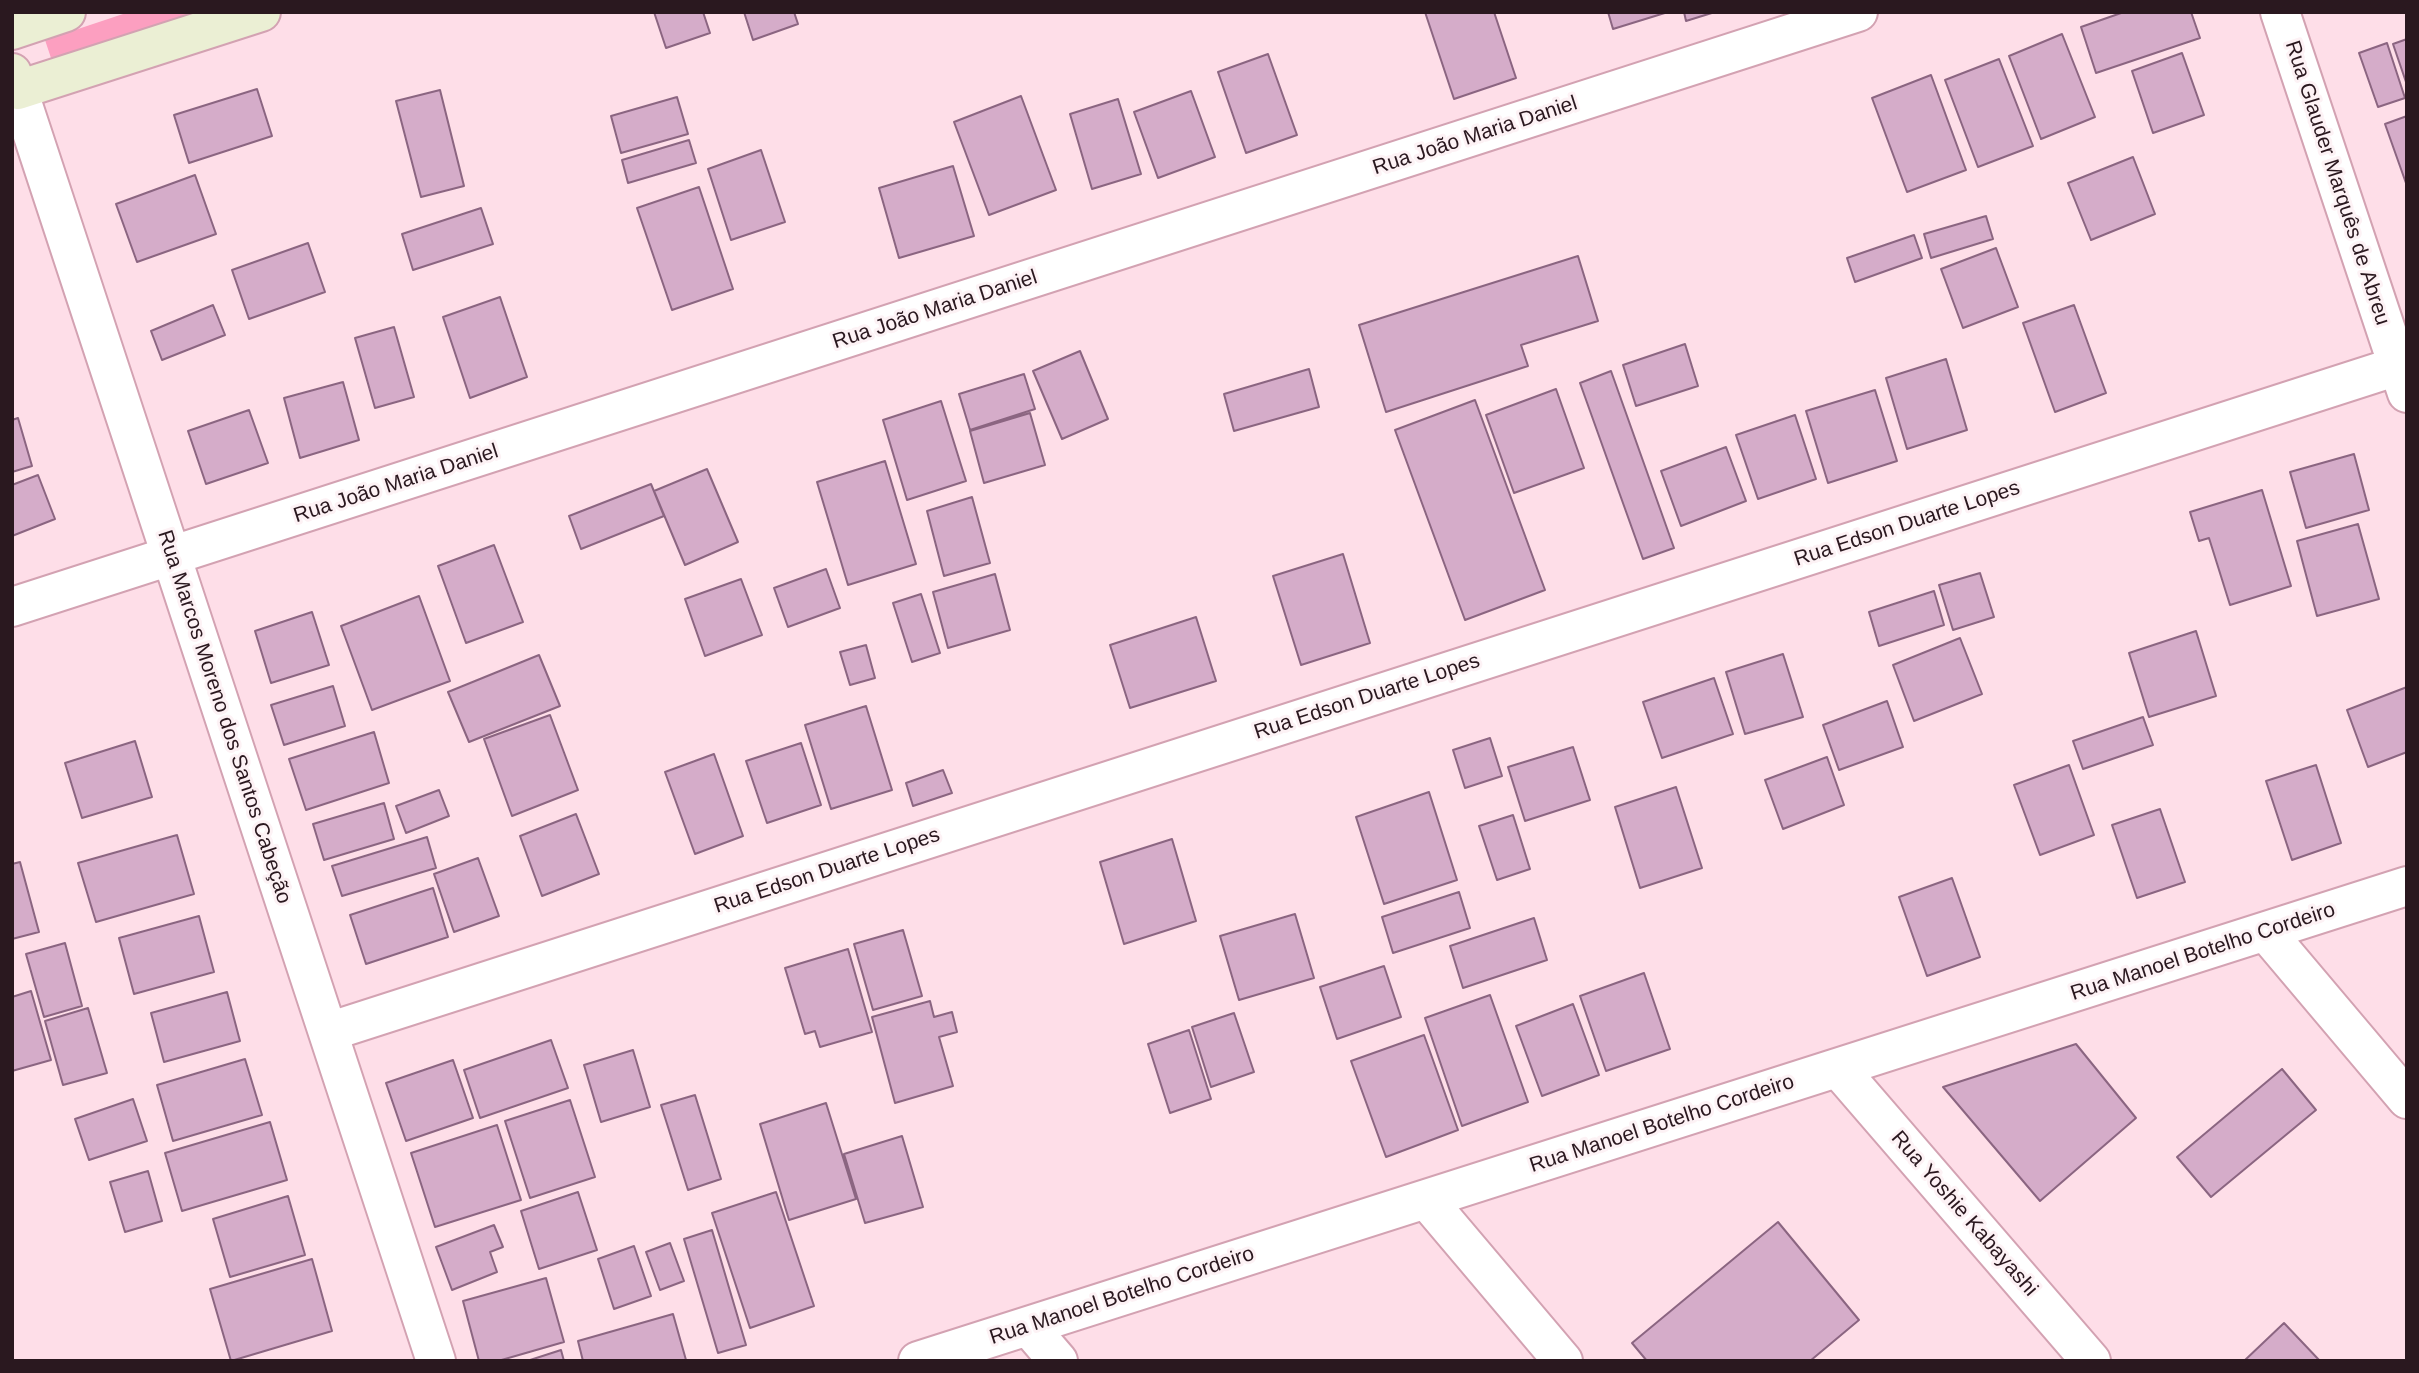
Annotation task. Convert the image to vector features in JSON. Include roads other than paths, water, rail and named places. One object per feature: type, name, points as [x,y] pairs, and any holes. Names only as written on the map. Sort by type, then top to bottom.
[{"type":"street","points":[[12,30],[65,12]]},
{"type":"street","points":[[15,82],[261,12]]},
{"type":"street","name":"Rua João Maria Daniel","points":[[12,607],[1858,12]]},
{"type":"street","name":"Rua Glauder Marquês de Abreu","points":[[2280,12],[2404,374]]},
{"type":"street","name":"Rua Marcos Moreno dos Santos Cabeção","points":[[15,82],[436,1361]]},
{"type":"street","name":"Rua Edson Duarte Lopes","points":[[328,1031],[2404,374]]},
{"type":"street","name":"Rua Manoel Botelho Cordeiro","points":[[918,1361],[2407,887]]},
{"type":"street","points":[[2266,932],[2407,1099]]},
{"type":"street","name":"Rua Yoshie Kabayashi","points":[[1838,1068],[2091,1361]]},
{"type":"street","points":[[1426,1199],[1563,1361]]},
{"type":"street","points":[[1028,1326],[1058,1361]]}]
